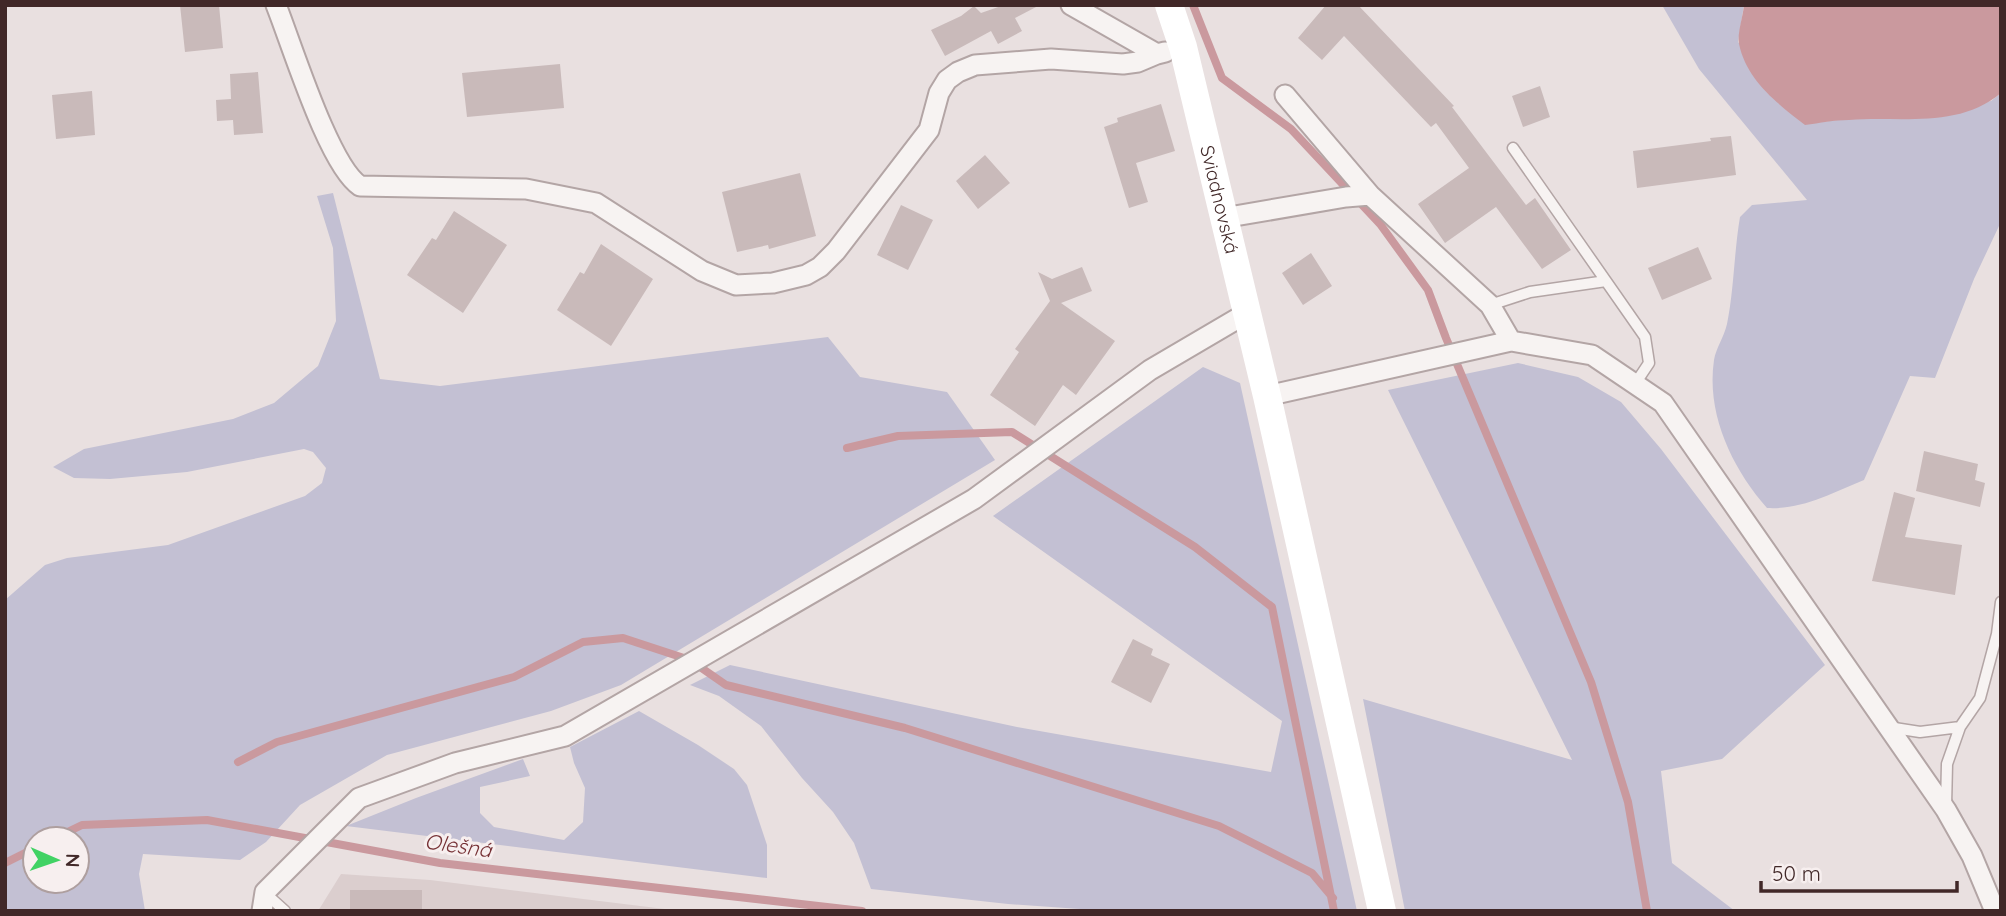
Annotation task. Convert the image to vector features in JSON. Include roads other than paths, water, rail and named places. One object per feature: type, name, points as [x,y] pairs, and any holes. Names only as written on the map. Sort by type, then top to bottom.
[{"type":"street","points":[[276,5],[331,147],[349,179],[360,186],[526,189],[596,203],[702,271],[736,285],[773,283],[806,275],[820,267],[836,251],[929,130],[939,93],[947,80],[958,72],[975,65],[1051,59],[1123,64],[1170,51]]},
{"type":"street","points":[[1071,5],[1170,51]]},
{"type":"street","name":"Sviadnovská","points":[[1169,5],[1170,51],[1223,218],[1247,313],[1382,911]]},
{"type":"street","points":[[1285,95],[1359,196],[1490,305],[1511,341]]},
{"type":"street","points":[[1223,218],[1359,196]]},
{"type":"street","points":[[263,902],[299,858],[359,798],[455,763],[565,736],[974,499],[1150,370],[1247,313]]},
{"type":"street","points":[[1267,396],[1511,341],[1592,355],[1662,403],[1946,810],[1972,856],[1995,911]]},
{"type":"lane","points":[[1513,148],[1645,337],[1649,363],[1635,384]]},
{"type":"lane","points":[[1490,305],[1530,292],[1606,281]]},
{"type":"lane","points":[[1946,810],[1947,764],[1959,727],[1980,698],[1997,634],[2001,602]]},
{"type":"lane","points":[[1888,727],[1920,732],[1959,727]]},
{"type":"lane","points":[[263,902],[285,911]]},
{"type":"waterway","points":[[1193,5],[1222,78],[1291,129],[1380,224],[1428,290],[1591,682],[1628,802],[1647,911]]},
{"type":"waterway","points":[[847,448],[898,436],[1012,432],[1195,547],[1272,607],[1334,911]]},
{"type":"waterway","points":[[238,762],[277,742],[514,677],[583,642],[623,638],[690,660],[726,685],[905,728],[1219,826],[1312,873],[1333,898]]},
{"type":"waterway","name":"Olešná","points":[[82,825],[207,820],[440,863],[862,911]]},
{"type":"waterway","name":"Olešná","points":[[5,863],[21,855]]}]
